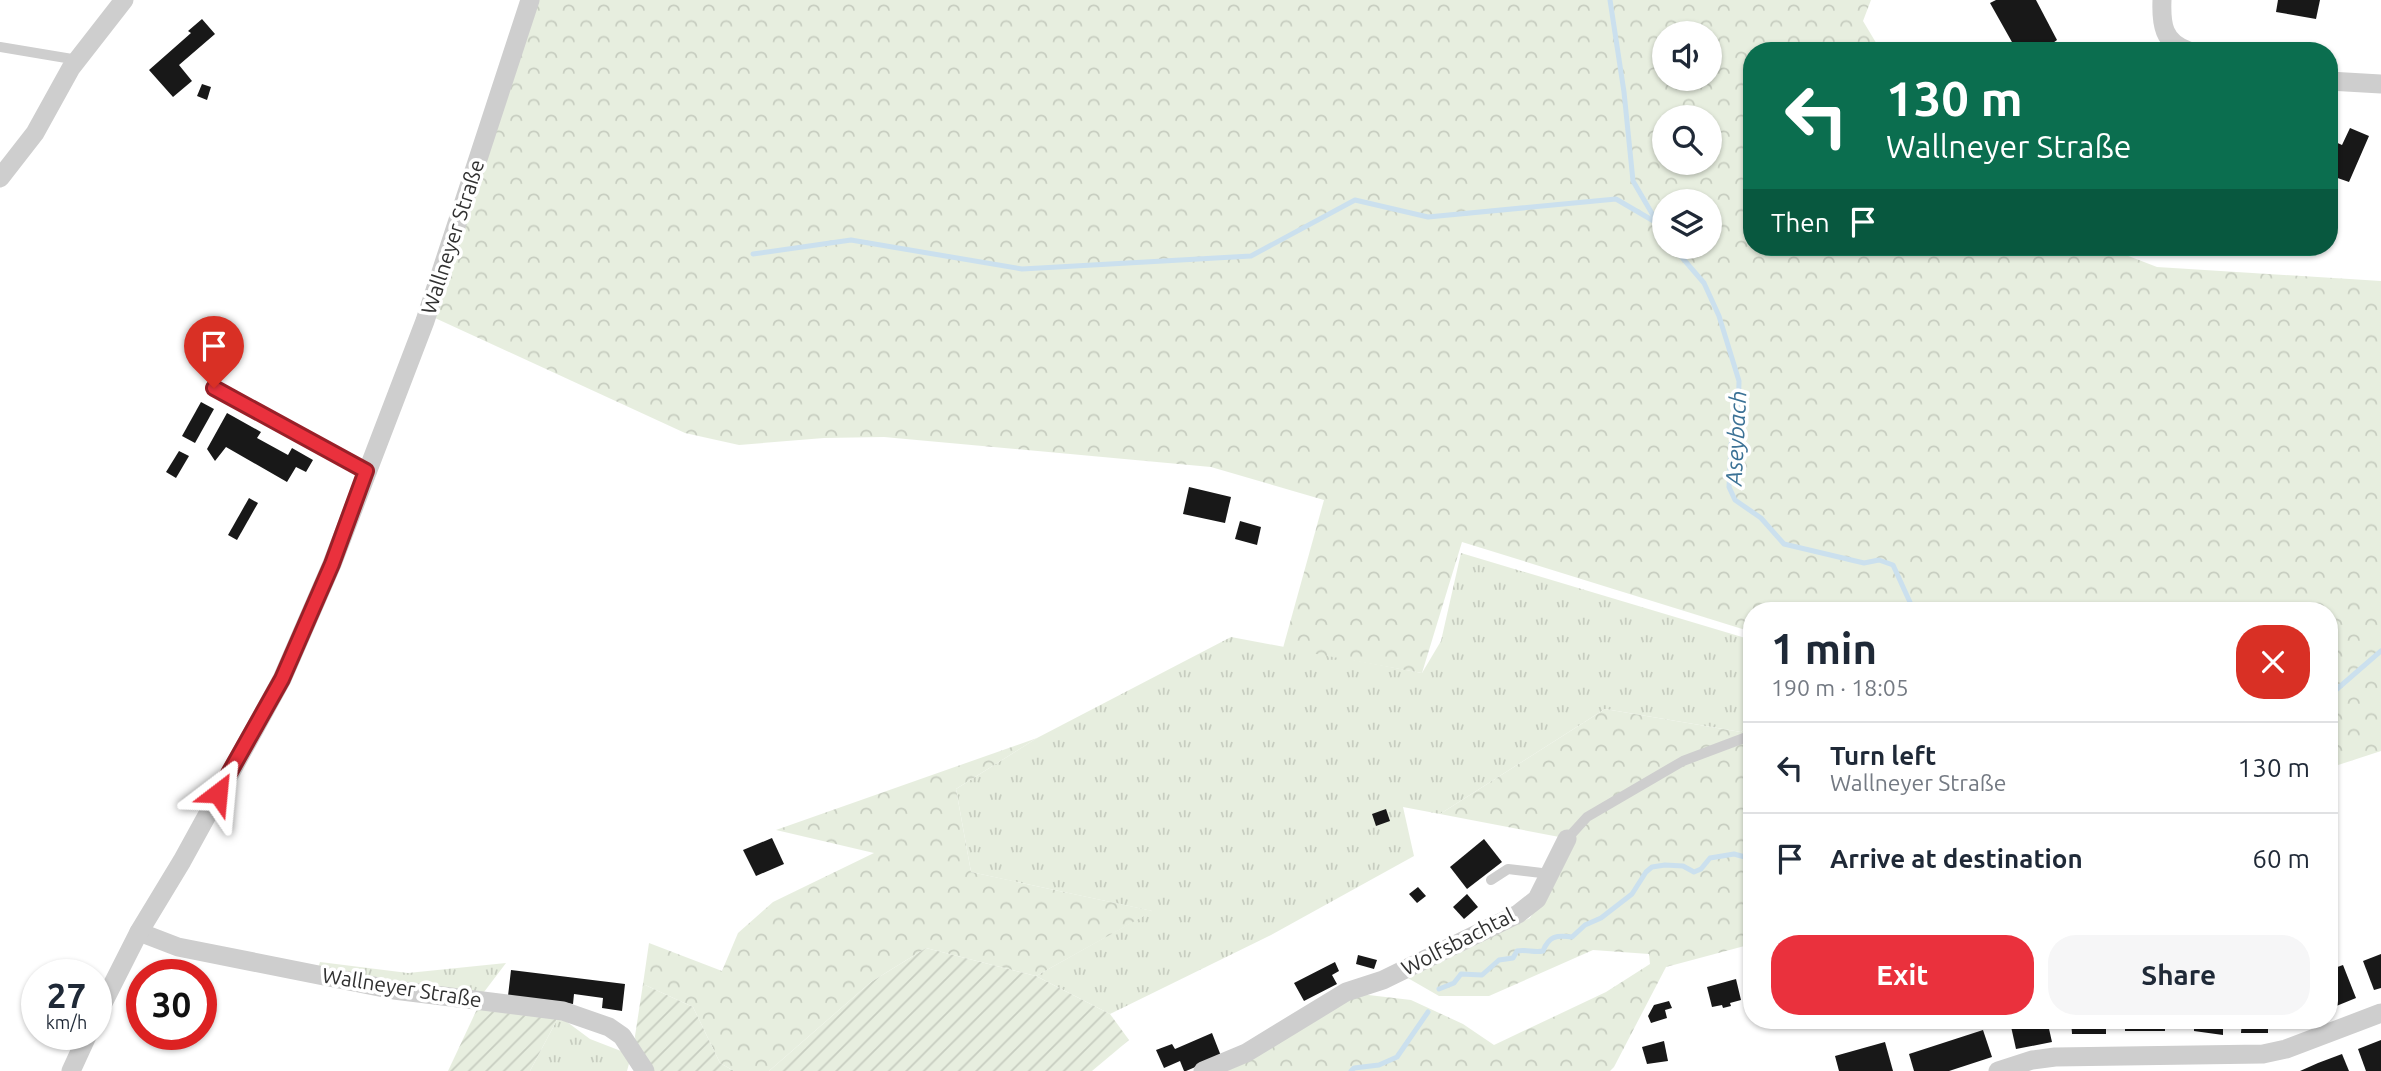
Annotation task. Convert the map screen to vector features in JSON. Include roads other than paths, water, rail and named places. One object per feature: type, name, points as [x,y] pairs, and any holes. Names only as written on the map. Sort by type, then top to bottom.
[{"type":"street","points":[[0,178],[35,133],[78,60],[124,0]]},
{"type":"street","name":"Wallneyer Straße","points":[[112,985],[138,932],[182,861],[282,679],[332,564],[425,321],[530,0]]},
{"type":"street","points":[[2162,0],[2161,23],[2173,42]]},
{"type":"street","points":[[2338,82],[2381,84]]},
{"type":"street","name":"Wolfsbachtal","points":[[1203,1071],[1246,1053],[1346,992],[1383,980],[1518,914],[1537,899],[1567,839]]},
{"type":"street","name":"Wallneyer Straße","points":[[138,932],[178,947],[369,986],[563,1011],[609,1027],[622,1036],[645,1071]]},
{"type":"street","points":[[1998,1071],[2032,1060],[2056,1057],[2263,1055],[2287,1049],[2381,1013]]},
{"type":"street","points":[[71,1071],[81,1050]]},
{"type":"lane","points":[[0,47],[78,60]]},
{"type":"lane","points":[[214,388],[366,471]]},
{"type":"lane","name":"Wolfsbachtal","points":[[1567,839],[1587,817],[1683,761],[1743,738]]},
{"type":"lane","points":[[1491,880],[1508,869],[1551,874]]},
{"type":"waterway","name":"Aseybach","points":[[1610,0],[1624,92],[1633,181],[1652,213]]},
{"type":"waterway","points":[[753,254],[851,240],[1022,269],[1251,256],[1355,200],[1428,217],[1616,199],[1652,220]]},
{"type":"waterway","name":"Aseybach","points":[[1683,259],[1704,283],[1719,316],[1739,381],[1738,425],[1731,444],[1729,487],[1735,500],[1761,518],[1784,544],[1864,563],[1879,560],[1893,565],[1910,602]]},
{"type":"waterway","points":[[2338,688],[2381,651]]},
{"type":"waterway","points":[[1439,989],[1454,983],[1461,974],[1482,975],[1499,960],[1513,958],[1517,951],[1543,951],[1554,938],[1572,937],[1585,925],[1601,918],[1632,894],[1652,867],[1683,866],[1694,872],[1701,869],[1710,858],[1734,854],[1743,856]]},
{"type":"waterway","points":[[1351,1071],[1354,1068],[1379,1065],[1397,1057],[1428,1012]]}]
